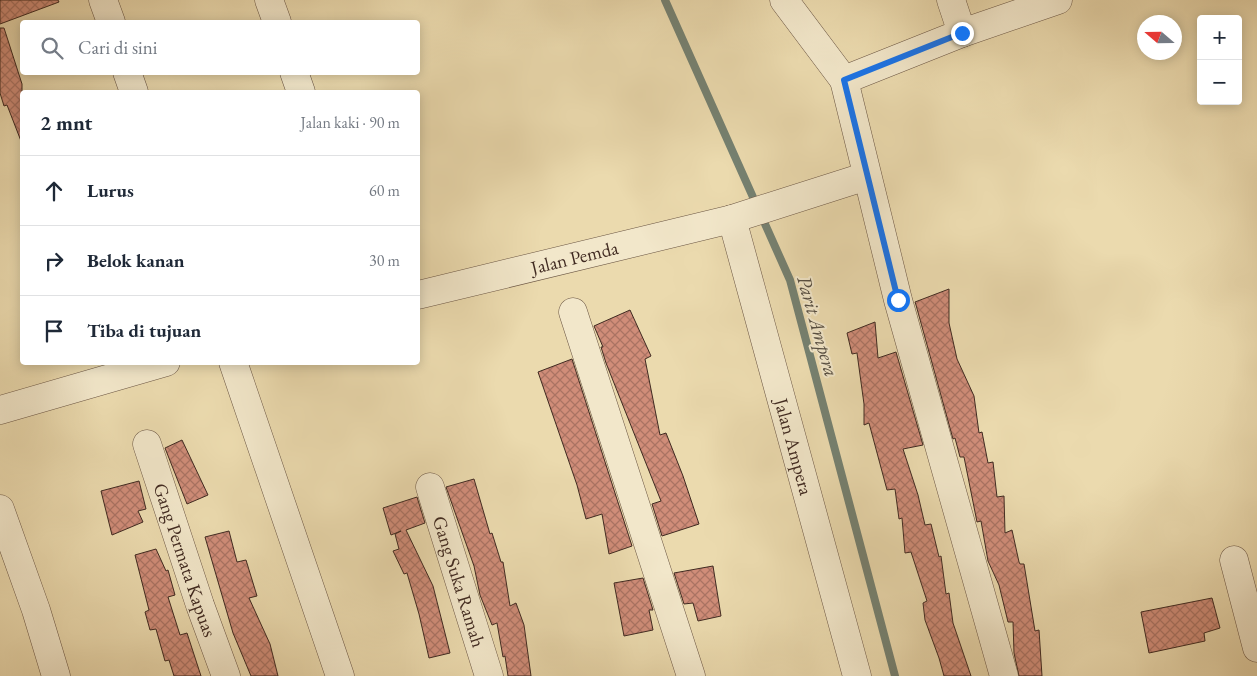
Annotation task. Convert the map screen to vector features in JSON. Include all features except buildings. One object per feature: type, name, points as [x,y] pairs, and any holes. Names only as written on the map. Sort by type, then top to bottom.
[{"type":"street","points":[[103,0],[109,20]]},
{"type":"street","points":[[269,0],[276,20]]},
{"type":"street","points":[[784,0],[844,80],[898,300],[1004,676]]},
{"type":"street","points":[[951,0],[962,33]]},
{"type":"street","points":[[844,80],[962,33],[1058,0]]},
{"type":"street","points":[[128,75],[133,90]]},
{"type":"street","points":[[295,75],[301,90]]},
{"type":"street","name":"Jalan Pemda","points":[[420,295],[739,226],[782,202],[867,176]]},
{"type":"street","name":"Jalan Ampera","points":[[739,226],[857,676]]},
{"type":"street","points":[[573,312],[691,676]]},
{"type":"street","points":[[0,410],[156,365]]},
{"type":"street","points":[[234,365],[340,676]]},
{"type":"street","name":"Gang Permata Kapuas","points":[[147,444],[200,605],[226,676]]},
{"type":"street","name":"Gang Suka Ramah","points":[[430,487],[489,676]]},
{"type":"street","points":[[0,509],[36,610],[56,676]]},
{"type":"street","points":[[1234,560],[1257,648]]},
{"type":"waterway","name":"Parit Ampera","points":[[665,0],[790,280],[895,676]]},
{"type":"route","points":[[898,300],[844,80],[962,33]]}]
